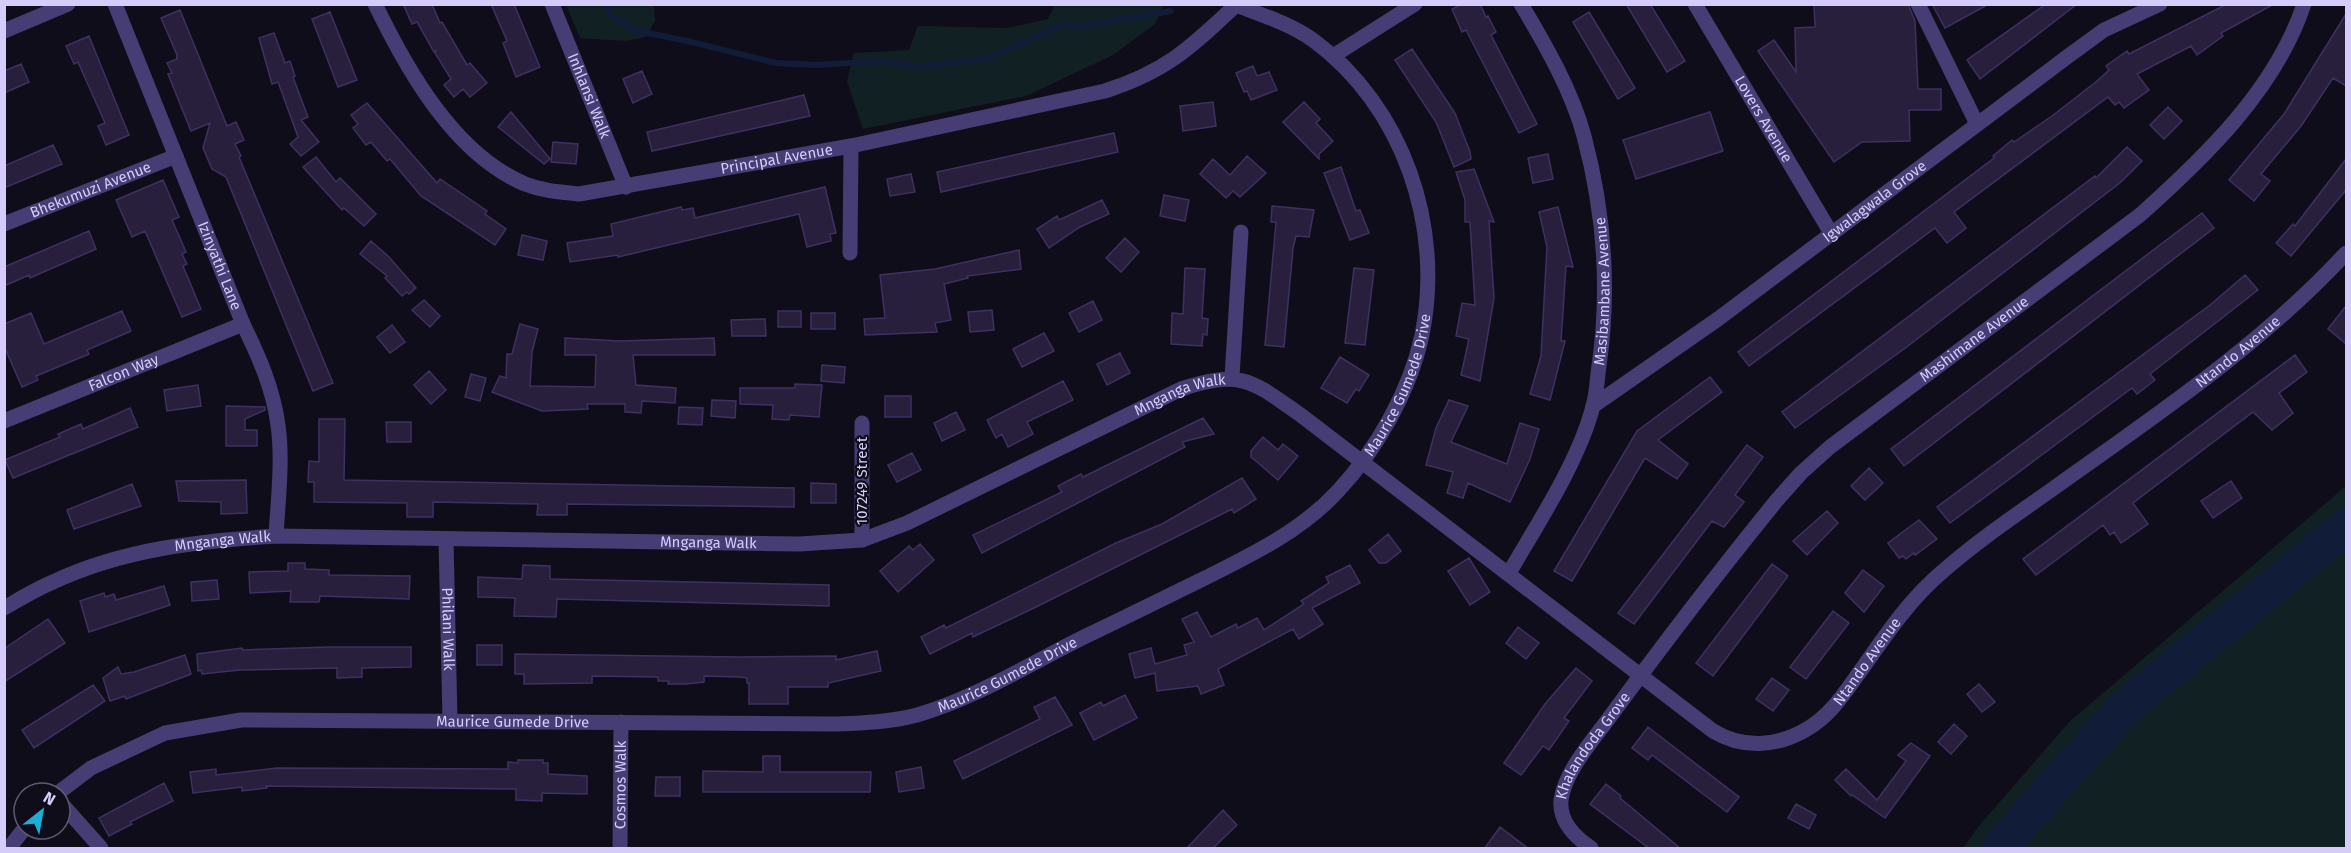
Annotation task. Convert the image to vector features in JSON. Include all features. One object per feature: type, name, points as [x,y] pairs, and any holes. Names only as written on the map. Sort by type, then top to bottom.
[{"type":"street","points":[[4,30],[68,4]]},
{"type":"street","name":"Izinyathi Lane","points":[[115,4],[243,324],[264,367],[278,426],[279,482],[276,536]]},
{"type":"street","name":"Principal Avenue","points":[[375,4],[402,58],[426,96],[450,125],[492,164],[526,184],[549,192],[579,194],[851,146],[1105,91],[1139,80],[1165,66],[1192,46],[1235,5]]},
{"type":"street","name":"Inhlansi Walk","points":[[552,4],[626,187]]},
{"type":"street","points":[[1333,56],[1415,4]]},
{"type":"street","name":"Masibambane Avenue","points":[[1509,573],[1572,459],[1593,406],[1604,333],[1606,274],[1596,193],[1584,134],[1566,90],[1521,4]]},
{"type":"street","name":"Lovers Avenue","points":[[1695,4],[1831,233]]},
{"type":"street","points":[[1918,4],[1977,124]]},
{"type":"street","name":"Igwalagwala Grove","points":[[1593,406],[1718,319],[2104,30],[2160,4]]},
{"type":"street","name":"Mashimane Avenue","points":[[1641,675],[1754,529],[1801,473],[1852,430],[2140,215],[2180,179],[2222,134],[2266,79],[2287,49],[2304,4]]},
{"type":"street","name":"Maurice Gumede Drive","points":[[72,782],[91,768],[129,748],[165,733],[200,725],[282,719],[836,724],[878,722],[916,715],[982,688],[1239,561],[1283,536],[1318,512],[1362,462],[1392,413],[1422,338],[1428,297],[1426,251],[1415,184],[1402,151],[1363,87],[1333,56],[1293,28],[1235,5]]},
{"type":"street","points":[[850,253],[851,146]]},
{"type":"street","name":"Bhekumuzi Avenue","points":[[4,224],[176,156]]},
{"type":"street","points":[[1232,377],[1241,232]]},
{"type":"street","name":"Ntando Avenue","points":[[1362,462],[1727,740],[1763,744],[1789,738],[1808,729],[1824,717],[1840,700],[1892,627],[1941,572],[2178,400],[2253,342],[2298,303],[2346,253]]},
{"type":"street","name":"Falcon Way","points":[[4,422],[243,324]]},
{"type":"street","name":"Mnganga Walk","points":[[4,608],[52,582],[136,553],[181,544],[276,536],[799,544],[862,540],[907,523],[1181,389],[1207,380],[1232,377],[1253,384],[1270,394],[1362,462]]},
{"type":"street","name":"107249 Street","points":[[862,423],[862,540]]},
{"type":"street","name":"Philani Walk","points":[[446,539],[450,721]]},
{"type":"street","name":"Khalandoda Grove","points":[[1591,849],[1572,832],[1564,819],[1561,802],[1563,794],[1590,745],[1641,675]]},
{"type":"street","name":"Cosmos Walk","points":[[620,849],[621,722]]},
{"type":"street","points":[[72,816],[101,849]]},
{"type":"shaded area","points":[[566,5],[654,5],[655,21],[646,37],[626,41],[580,38]]},
{"type":"shaded area","points":[[1055,5],[1164,5],[1155,24],[1113,55],[1026,96],[863,129],[847,81],[854,53],[909,50],[918,26],[1008,28],[1048,19]]},
{"type":"shaded area","points":[[2346,486],[2346,848],[1963,848],[1978,827],[2069,722]]},
{"type":"building","points":[[403,4],[432,4],[440,23],[442,22],[467,65],[470,63],[487,83],[470,97],[463,89],[454,97],[444,85],[451,79],[435,53],[436,51],[434,52],[417,22],[412,24]]},
{"type":"building","points":[[491,4],[514,4],[540,67],[516,77],[503,43],[507,41]]},
{"type":"building","points":[[1462,4],[1480,4],[1486,17],[1488,16],[1496,32],[1491,35],[1537,124],[1519,133],[1466,30],[1462,32],[1452,9]]},
{"type":"building","points":[[1626,4],[1650,4],[1685,61],[1667,72]]},
{"type":"building","points":[[1814,4],[1908,4],[1915,21],[1918,89],[1941,89],[1941,110],[1909,110],[1910,141],[1862,142],[1834,162],[1758,51],[1774,40],[1796,72],[1795,28],[1815,27]]},
{"type":"building","points":[[1932,4],[1989,4],[1945,28]]},
{"type":"building","points":[[2046,4],[2077,4],[1980,79],[1967,60]]},
{"type":"building","points":[[2227,4],[2274,4],[2221,33],[2223,36],[2197,55],[2191,46],[2137,74],[2149,90],[2124,108],[2119,102],[2115,105],[2108,97],[1954,212],[1966,228],[1947,243],[1935,228],[1749,366],[1738,352],[1994,158],[1993,156],[2012,140],[2014,142],[2052,116],[2097,81],[2109,70],[2106,66],[2127,51],[2129,54]]},
{"type":"building","points":[[180,10],[227,126],[236,122],[244,140],[235,144],[241,156],[239,157],[333,383],[313,391],[226,177],[212,169],[203,148],[210,123],[191,131],[168,74],[172,73],[167,63],[177,59],[177,55],[161,18]]},
{"type":"building","points":[[330,12],[357,80],[338,87],[312,19]]},
{"type":"building","points":[[1589,12],[1635,88],[1618,99],[1573,22]]},
{"type":"building","points":[[2346,14],[2346,86],[2333,78],[2301,126],[2261,174],[2270,181],[2254,201],[2229,180],[2284,114]]},
{"type":"building","points":[[274,33],[285,63],[290,61],[295,76],[293,77],[308,117],[301,120],[319,142],[301,156],[290,144],[298,137],[278,82],[272,84],[259,38]]},
{"type":"building","points":[[89,36],[129,135],[106,145],[98,126],[105,123],[78,62],[74,64],[66,46]]},
{"type":"building","points":[[1412,49],[1455,113],[1470,152],[1471,159],[1454,167],[1436,122],[1395,60]]},
{"type":"building","points":[[21,64],[29,82],[4,93],[4,71]]},
{"type":"building","points":[[1253,66],[1257,76],[1269,72],[1277,90],[1251,100],[1247,91],[1244,92],[1236,73]]},
{"type":"building","points":[[642,71],[652,94],[633,103],[623,79]]},
{"type":"building","points":[[804,95],[810,116],[652,151],[647,132]]},
{"type":"building","points":[[1213,102],[1216,126],[1183,131],[1180,106]]},
{"type":"building","points":[[1304,102],[1320,119],[1316,123],[1333,141],[1319,154],[1319,159],[1283,122]]},
{"type":"building","points":[[367,103],[437,183],[440,179],[487,211],[485,214],[506,229],[495,245],[421,196],[390,159],[387,161],[371,142],[366,145],[353,128],[358,124],[351,115]]},
{"type":"building","points":[[2168,107],[2182,121],[2164,139],[2150,125]]},
{"type":"building","points":[[511,112],[550,159],[544,164],[498,127]]},
{"type":"building","points":[[1710,112],[1723,151],[1636,179],[1623,140]]},
{"type":"building","points":[[1114,133],[1118,152],[941,192],[937,172]]},
{"type":"building","points":[[553,142],[578,144],[576,164],[551,162]]},
{"type":"building","points":[[53,145],[62,164],[4,188],[4,166]]},
{"type":"building","points":[[2127,147],[2142,161],[2121,182],[1908,346],[1795,428],[1782,412],[2095,176],[2096,178]]},
{"type":"building","points":[[1548,154],[1553,179],[1533,183],[1528,158]]},
{"type":"building","points":[[1247,156],[1266,173],[1240,197],[1233,191],[1226,198],[1200,174],[1213,159],[1230,175]]},
{"type":"building","points":[[316,157],[336,182],[340,178],[376,214],[364,226],[344,208],[342,210],[303,167]]},
{"type":"building","points":[[2346,159],[2346,190],[2291,256],[2276,243],[2293,224],[2295,226]]},
{"type":"building","points":[[1341,167],[1356,211],[1360,210],[1369,233],[1350,240],[1324,173]]},
{"type":"building","points":[[1474,169],[1494,222],[1489,221],[1494,298],[1480,381],[1461,375],[1469,339],[1456,336],[1462,303],[1475,305],[1470,222],[1465,222],[1465,200],[1456,172]]},
{"type":"building","points":[[911,174],[915,192],[890,196],[887,179]]},
{"type":"building","points":[[163,180],[179,217],[172,220],[186,252],[182,254],[187,264],[183,266],[201,309],[182,317],[145,231],[132,237],[116,200]]},
{"type":"building","points":[[825,187],[836,233],[830,234],[831,241],[807,247],[799,214],[618,257],[618,255],[570,262],[567,243],[613,236],[611,224],[681,207],[682,210],[693,208],[695,218]]},
{"type":"building","points":[[1164,195],[1189,200],[1185,221],[1160,216]]},
{"type":"building","points":[[1102,200],[1109,214],[1080,227],[1049,248],[1037,229],[1057,216],[1059,220]]},
{"type":"building","points":[[1272,206],[1314,210],[1309,237],[1296,236],[1293,248],[1284,347],[1265,345],[1276,222],[1271,222]]},
{"type":"building","points":[[1558,207],[1573,267],[1566,266],[1561,341],[1565,341],[1550,400],[1530,394],[1541,356],[1547,247],[1539,212]]},
{"type":"building","points":[[2202,213],[2214,228],[1904,466],[1891,449]]},
{"type":"building","points":[[89,231],[96,249],[30,278],[29,275],[4,286],[4,267]]},
{"type":"building","points":[[522,235],[547,241],[543,260],[518,255]]},
{"type":"building","points":[[1125,238],[1139,252],[1121,272],[1106,258]]},
{"type":"building","points":[[371,241],[389,257],[416,288],[409,294],[407,292],[402,296],[385,278],[387,276],[360,254]]},
{"type":"building","points":[[1019,250],[1021,269],[967,276],[968,278],[944,284],[951,320],[935,323],[937,332],[865,335],[864,319],[885,318],[880,275],[935,269]]},
{"type":"building","points":[[1185,268],[1205,269],[1202,318],[1208,319],[1207,335],[1203,334],[1202,346],[1171,344],[1172,313],[1183,314]]},
{"type":"building","points":[[1354,268],[1374,270],[1365,345],[1345,343]]},
{"type":"building","points":[[2245,275],[2258,290],[2150,374],[2155,380],[2137,394],[2132,388],[1950,523],[1937,507],[2210,305]]},
{"type":"building","points":[[424,300],[440,316],[430,327],[412,310]]},
{"type":"building","points":[[1093,301],[1102,320],[1079,332],[1069,313]]},
{"type":"building","points":[[2346,306],[2346,344],[2328,329]]},
{"type":"building","points":[[992,310],[994,330],[970,332],[968,312]]},
{"type":"building","points":[[122,311],[131,331],[87,350],[89,354],[36,376],[38,380],[22,387],[4,346],[4,324],[31,313],[44,344]]},
{"type":"building","points":[[778,311],[801,311],[801,327],[778,327]]},
{"type":"building","points":[[811,313],[835,313],[835,329],[811,329]]},
{"type":"building","points":[[765,319],[766,336],[732,336],[731,320]]},
{"type":"building","points":[[520,324],[538,329],[532,352],[530,386],[595,387],[596,355],[565,355],[565,338],[620,341],[714,338],[715,355],[633,355],[636,385],[676,388],[675,403],[642,401],[641,413],[625,412],[625,404],[587,404],[588,409],[542,411],[492,392],[500,376],[506,378],[507,354],[512,354]]},
{"type":"building","points":[[392,325],[405,342],[390,353],[377,337]]},
{"type":"building","points":[[1044,333],[1054,351],[1022,367],[1013,349]]},
{"type":"building","points":[[1120,353],[1130,373],[1107,385],[1097,364]]},
{"type":"building","points":[[2295,355],[2307,372],[2279,393],[2293,413],[2272,430],[2253,412],[2133,503],[2148,524],[2121,543],[2114,532],[2110,535],[2103,525],[2036,575],[2023,559]]},
{"type":"building","points":[[1340,357],[1369,375],[1359,391],[1356,389],[1347,403],[1321,388]]},
{"type":"building","points":[[822,365],[845,367],[844,383],[821,381]]},
{"type":"building","points":[[429,371],[446,390],[431,404],[414,385]]},
{"type":"building","points":[[471,374],[486,378],[480,401],[465,397]]},
{"type":"building","points":[[1710,377],[1722,392],[1658,440],[1688,464],[1677,479],[1645,458],[1572,581],[1554,571],[1637,431]]},
{"type":"building","points":[[1063,381],[1073,400],[1027,422],[1033,434],[1008,447],[1002,434],[996,438],[987,420]]},
{"type":"building","points":[[795,384],[822,385],[819,417],[790,415],[789,420],[772,419],[773,405],[740,404],[740,388],[795,388]]},
{"type":"building","points":[[198,385],[201,406],[167,411],[164,390]]},
{"type":"building","points":[[885,396],[911,396],[911,417],[885,417]]},
{"type":"building","points":[[712,400],[736,401],[735,418],[711,416]]},
{"type":"building","points":[[1449,400],[1468,406],[1451,442],[1507,464],[1520,423],[1539,429],[1530,459],[1510,502],[1468,483],[1463,498],[1447,493],[1453,472],[1426,465],[1436,428]]},
{"type":"building","points":[[226,406],[265,407],[265,410],[245,419],[245,430],[257,430],[257,446],[226,446]]},
{"type":"building","points":[[679,407],[703,408],[702,425],[678,424]]},
{"type":"building","points":[[130,408],[138,427],[13,478],[5,460],[60,437],[58,434],[81,424],[83,429]]},
{"type":"building","points":[[956,412],[965,430],[942,441],[934,423]]},
{"type":"building","points":[[1203,418],[1214,434],[1182,442],[1185,447],[982,553],[973,535],[1062,492],[1058,486],[1081,474],[1083,477]]},
{"type":"building","points":[[319,419],[345,419],[344,480],[794,488],[794,507],[567,504],[567,515],[537,515],[538,504],[433,502],[433,517],[407,517],[407,503],[314,502],[314,482],[308,482],[309,461],[319,462]]},
{"type":"building","points":[[386,422],[411,422],[411,442],[387,442]]},
{"type":"building","points":[[1263,437],[1278,450],[1283,444],[1298,456],[1278,480],[1251,457],[1251,451]]},
{"type":"building","points":[[1747,445],[1763,457],[1735,495],[1744,502],[1724,527],[1712,521],[1634,624],[1618,613]]},
{"type":"building","points":[[912,453],[921,470],[897,482],[888,465]]},
{"type":"building","points":[[1869,468],[1883,483],[1865,500],[1851,486]]},
{"type":"building","points":[[1242,478],[1256,499],[1234,513],[1232,509],[973,637],[972,633],[930,654],[921,637],[944,625],[946,628],[1116,543],[1162,524]]},
{"type":"building","points":[[246,480],[247,513],[221,514],[221,502],[179,501],[176,481]]},
{"type":"building","points":[[2231,481],[2242,498],[2213,518],[2201,501]]},
{"type":"building","points":[[811,483],[836,484],[836,503],[811,503]]},
{"type":"building","points":[[132,484],[141,506],[74,529],[67,510]]},
{"type":"building","points":[[1827,511],[1838,523],[1807,555],[1793,541]]},
{"type":"building","points":[[1919,520],[1937,539],[1915,555],[1914,553],[1906,559],[1903,556],[1899,558],[1888,543]]},
{"type":"building","points":[[1388,534],[1401,551],[1386,563],[1379,563],[1369,550]]},
{"type":"building","points":[[920,544],[934,560],[898,592],[880,571],[909,546],[913,550]]},
{"type":"building","points":[[1469,558],[1490,592],[1470,605],[1448,571]]},
{"type":"building","points":[[288,563],[305,563],[305,569],[329,570],[329,575],[410,576],[409,599],[320,596],[319,602],[290,602],[291,591],[250,593],[249,572],[288,571]]},
{"type":"building","points":[[1772,564],[1788,576],[1713,676],[1696,663]]},
{"type":"building","points":[[523,565],[550,566],[550,579],[829,585],[829,606],[557,599],[556,617],[514,616],[515,598],[478,597],[478,577],[522,579]]},
{"type":"building","points":[[1350,565],[1360,583],[1312,608],[1323,624],[1299,639],[1293,629],[1218,669],[1224,685],[1201,694],[1198,686],[1157,691],[1155,673],[1135,678],[1129,654],[1151,648],[1155,664],[1187,655],[1184,645],[1194,642],[1182,619],[1197,612],[1211,637],[1236,624],[1238,628],[1257,618],[1264,630],[1304,604],[1301,601],[1329,583],[1326,577]]},
{"type":"building","points":[[1863,570],[1884,586],[1864,612],[1845,593]]},
{"type":"building","points":[[217,580],[219,599],[192,601],[191,582]]},
{"type":"building","points":[[164,586],[170,605],[89,632],[80,601],[104,593],[105,597],[114,594],[116,600]]},
{"type":"building","points":[[1833,611],[1849,623],[1806,679],[1790,667]]},
{"type":"building","points":[[48,619],[65,643],[4,682],[4,649]]},
{"type":"building","points":[[1518,627],[1539,643],[1526,659],[1506,643]]},
{"type":"building","points":[[477,645],[502,645],[502,665],[477,665]]},
{"type":"building","points":[[411,647],[411,667],[362,668],[362,677],[337,678],[337,668],[240,670],[202,674],[201,670],[198,671],[197,654],[242,648],[243,650]]},
{"type":"building","points":[[877,651],[881,671],[828,683],[828,687],[788,687],[788,704],[749,704],[749,683],[747,683],[747,678],[739,677],[704,676],[704,682],[668,684],[669,681],[658,681],[658,677],[592,676],[592,683],[524,684],[524,674],[515,674],[515,654],[836,656],[836,660]]},
{"type":"building","points":[[185,655],[191,674],[126,699],[125,696],[110,701],[103,678],[118,667],[121,674],[134,672]]},
{"type":"building","points":[[1576,668],[1592,681],[1564,718],[1569,721],[1549,750],[1543,746],[1521,775],[1504,763],[1545,704]]},
{"type":"building","points":[[1772,678],[1789,690],[1773,711],[1756,699]]},
{"type":"building","points":[[1979,684],[1995,702],[1982,712],[1967,694]]},
{"type":"building","points":[[93,685],[105,701],[34,748],[22,730]]},
{"type":"building","points":[[1125,695],[1137,718],[1094,740],[1080,713],[1101,702],[1103,706]]},
{"type":"building","points":[[1055,697],[1072,725],[963,779],[954,761],[1040,719],[1034,707]]},
{"type":"building","points":[[1954,724],[1967,736],[1951,754],[1938,742]]},
{"type":"building","points":[[1648,727],[1739,797],[1727,812],[1652,755],[1648,760],[1632,748]]},
{"type":"building","points":[[1911,743],[1930,756],[1885,818],[1851,796],[1835,780],[1846,769],[1877,800],[1906,761],[1898,755]]},
{"type":"building","points":[[763,756],[780,756],[780,772],[871,772],[870,792],[703,792],[703,771],[763,772]]},
{"type":"building","points":[[518,760],[543,760],[543,763],[548,763],[548,774],[587,776],[587,794],[542,793],[542,801],[516,800],[516,789],[266,786],[267,788],[242,791],[242,787],[193,793],[190,772],[216,769],[216,775],[277,768],[508,769],[508,762],[518,763]]},
{"type":"building","points":[[921,767],[924,788],[899,792],[896,772]]},
{"type":"building","points":[[656,777],[680,777],[680,796],[655,796]]},
{"type":"building","points":[[164,783],[173,801],[130,822],[132,824],[109,836],[99,818]]},
{"type":"building","points":[[1606,784],[1681,849],[1650,849],[1590,804]]},
{"type":"building","points":[[1796,804],[1816,815],[1809,829],[1788,818]]},
{"type":"building","points":[[1223,810],[1237,825],[1212,849],[1186,849]]},
{"type":"building","points":[[1500,827],[1529,849],[1484,849]]},
{"type":"waterway","points":[[605,4],[613,18],[638,31],[776,63],[816,65],[882,61],[917,67],[988,58],[1065,24],[1076,27],[1171,11]]},
{"type":"waterway","points":[[2000,848],[2122,710],[2346,527]]}]
